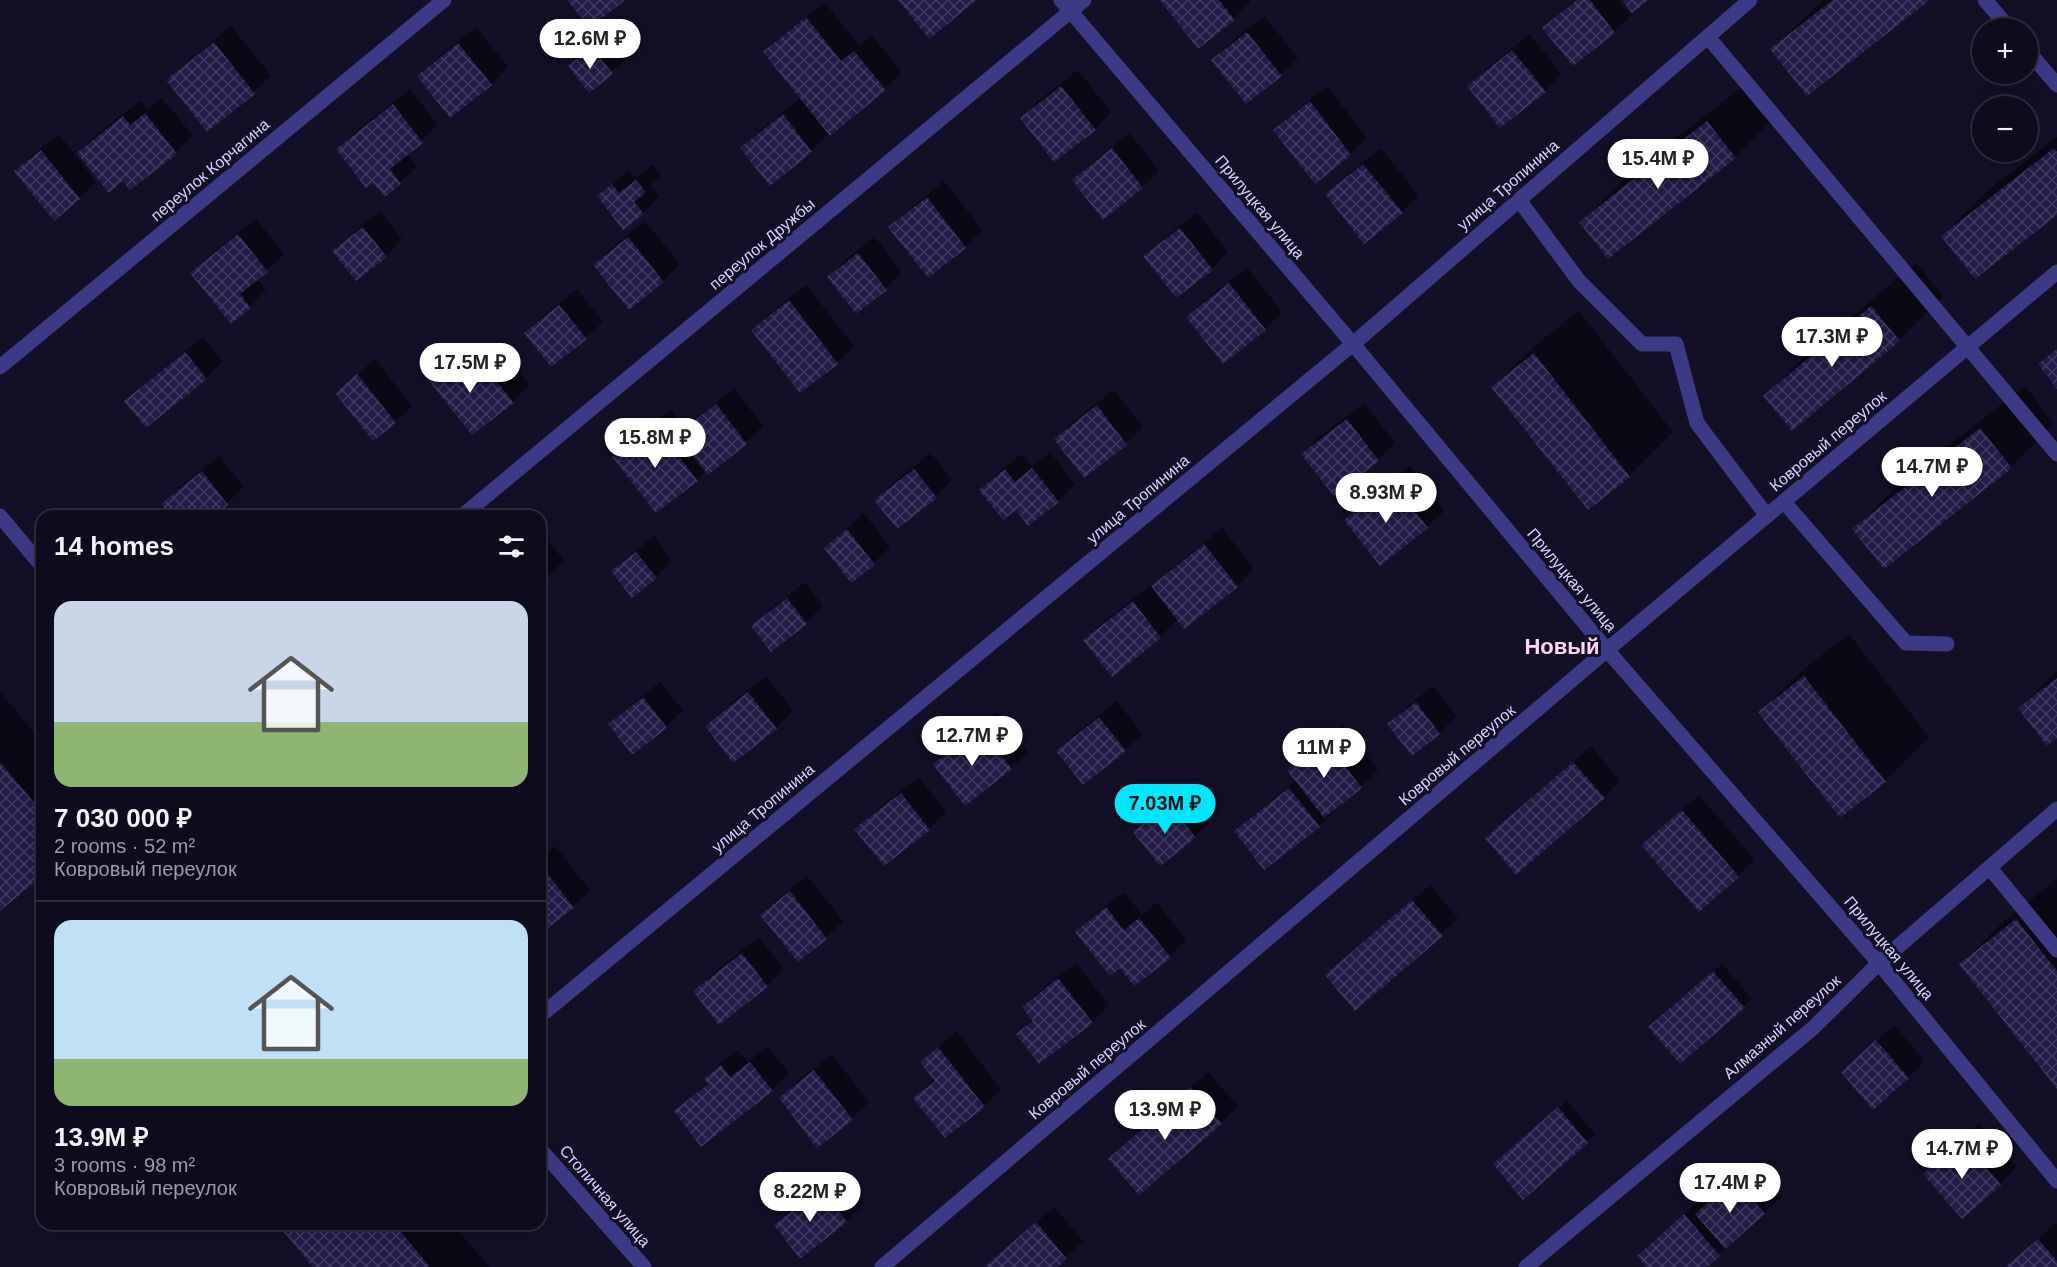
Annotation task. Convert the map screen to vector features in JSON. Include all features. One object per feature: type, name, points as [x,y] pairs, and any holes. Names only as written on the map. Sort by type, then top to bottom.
[{"type":"street","name":"переулок Корчагина","points":[[0,367],[444,0]]},
{"type":"street","name":"переулок Дружбы","points":[[469,510],[1065,6],[1084,0]]},
{"type":"street","name":"улица Тропинина","points":[[546,1011],[1353,344],[1750,0]]},
{"type":"street","points":[[1985,0],[2000,18]]},
{"type":"street","name":"Прилуцкая улица","points":[[1065,6],[1353,344],[1607,650],[1879,963],[2057,1181]]},
{"type":"street","points":[[1708,37],[2057,454]]},
{"type":"street","points":[[2038,63],[2057,85]]},
{"type":"street","points":[[1519,200],[1579,280],[1642,344],[1676,344],[1697,423],[1767,516]]},
{"type":"street","name":"Ковровый переулок","points":[[882,1267],[1607,650],[2057,272]]},
{"type":"street","points":[[1784,502],[1906,643],[1947,644]]},
{"type":"street","points":[[0,516],[36,559]]},
{"type":"street","name":"Алмазный переулок","points":[[1526,1267],[1813,1028],[1879,963],[2057,809]]},
{"type":"street","points":[[1990,868],[2057,950]]},
{"type":"street","name":"Столичная улица","points":[[546,1156],[644,1267]]},
{"type":"building","points":[[567,0],[625,0],[590,28]]},
{"type":"building","points":[[898,0],[977,0],[929,39]]},
{"type":"building","points":[[1160,0],[1219,0],[1235,20],[1198,49]]},
{"type":"building","points":[[1577,0],[1590,0],[1615,33],[1573,66],[1542,28]]},
{"type":"building","points":[[1622,0],[1649,0],[1632,13]]},
{"type":"building","points":[[1833,0],[1930,0],[1807,96],[1770,49]]},
{"type":"building","points":[[806,17],[841,61],[854,51],[886,90],[830,136],[763,52]]},
{"type":"building","points":[[1247,32],[1282,76],[1246,104],[1211,60]]},
{"type":"building","points":[[214,42],[255,94],[207,132],[166,80]]},
{"type":"building","points":[[458,43],[492,85],[450,118],[417,76]]},
{"type":"building","points":[[592,47],[613,74],[589,93],[568,66]]},
{"type":"building","points":[[1512,50],[1546,92],[1500,128],[1467,86]]},
{"type":"building","points":[[1061,86],[1096,130],[1054,162],[1020,118]]},
{"type":"building","points":[[1310,101],[1351,155],[1315,184],[1273,130]]},
{"type":"building","points":[[393,104],[423,143],[390,169],[401,184],[385,197],[373,183],[366,188],[336,149]]},
{"type":"building","points":[[145,113],[177,154],[130,190],[123,181],[109,193],[77,153],[123,116],[130,125]]},
{"type":"building","points":[[783,114],[812,152],[770,186],[740,148]]},
{"type":"building","points":[[1707,121],[1736,158],[1608,259],[1579,222]]},
{"type":"building","points":[[1112,148],[1143,188],[1103,220],[1072,180]]},
{"type":"building","points":[[2054,148],[2057,152],[2057,215],[1975,279],[1941,236]]},
{"type":"building","points":[[41,150],[80,199],[54,221],[14,171]]},
{"type":"building","points":[[1363,164],[1403,213],[1364,244],[1325,194]]},
{"type":"building","points":[[636,180],[646,192],[634,202],[644,214],[623,230],[597,196],[612,184],[619,193]]},
{"type":"building","points":[[927,197],[966,248],[928,278],[888,227]]},
{"type":"building","points":[[363,227],[387,257],[356,281],[332,251]]},
{"type":"building","points":[[1180,228],[1213,270],[1176,298],[1143,256]]},
{"type":"building","points":[[238,234],[268,272],[240,294],[251,308],[231,324],[190,273]]},
{"type":"building","points":[[628,237],[664,282],[629,310],[593,265]]},
{"type":"building","points":[[858,253],[887,290],[856,314],[827,277]]},
{"type":"building","points":[[1229,283],[1266,330],[1223,364],[1186,317]]},
{"type":"building","points":[[789,300],[838,364],[800,393],[751,330]]},
{"type":"building","points":[[559,305],[587,339],[551,367],[524,333]]},
{"type":"building","points":[[1871,306],[1900,341],[1792,431],[1763,396]]},
{"type":"building","points":[[2057,349],[2057,389],[2038,364]]},
{"type":"building","points":[[185,352],[207,379],[146,428],[124,401]]},
{"type":"building","points":[[1534,353],[1630,477],[1588,510],[1491,387]]},
{"type":"building","points":[[447,359],[462,377],[481,362],[514,403],[472,435],[425,376]]},
{"type":"building","points":[[357,374],[396,423],[373,441],[335,393]]},
{"type":"building","points":[[716,404],[747,444],[708,475],[676,435]]},
{"type":"building","points":[[1097,405],[1127,445],[1084,478],[1054,439]]},
{"type":"building","points":[[1347,419],[1379,461],[1334,496],[1301,454]]},
{"type":"building","points":[[654,425],[698,481],[656,513],[612,457]]},
{"type":"building","points":[[1980,428],[2012,468],[1884,569],[1852,529]]},
{"type":"building","points":[[1032,468],[1059,502],[1028,526],[1016,510],[1003,520],[979,490],[1005,469],[1015,482]]},
{"type":"building","points":[[914,469],[937,498],[897,529],[874,500]]},
{"type":"building","points":[[202,471],[228,505],[222,510],[166,510],[161,504]]},
{"type":"building","points":[[1392,482],[1428,528],[1380,566],[1344,520]]},
{"type":"building","points":[[847,529],[875,565],[851,583],[824,548]]},
{"type":"building","points":[[1204,544],[1238,587],[1184,629],[1151,586]]},
{"type":"building","points":[[636,552],[657,578],[632,598],[611,571]]},
{"type":"building","points":[[787,598],[807,624],[771,652],[751,626]]},
{"type":"building","points":[[1133,601],[1161,638],[1112,677],[1083,640]]},
{"type":"building","points":[[1804,676],[1886,782],[1840,818],[1758,712]]},
{"type":"building","points":[[2057,678],[2057,738],[2047,746],[2018,708]]},
{"type":"building","points":[[748,692],[777,729],[733,763],[705,726]]},
{"type":"building","points":[[643,697],[667,728],[632,755],[608,724]]},
{"type":"building","points":[[1416,702],[1440,734],[1412,756],[1387,724]]},
{"type":"building","points":[[1099,717],[1126,751],[1083,785],[1056,751]]},
{"type":"building","points":[[980,728],[1012,769],[965,806],[933,764]]},
{"type":"building","points":[[1325,741],[1362,788],[1324,818],[1287,770]]},
{"type":"building","points":[[0,762],[36,805],[36,881],[0,911]]},
{"type":"building","points":[[1573,762],[1605,798],[1516,875],[1485,838]]},
{"type":"building","points":[[1289,788],[1320,827],[1264,870],[1234,831]]},
{"type":"building","points":[[901,793],[930,830],[884,866],[854,829]]},
{"type":"building","points":[[1169,803],[1196,838],[1160,866],[1133,832]]},
{"type":"building","points":[[1682,810],[1739,877],[1699,912],[1641,845]]},
{"type":"building","points":[[546,872],[574,908],[546,929]]},
{"type":"building","points":[[790,891],[827,939],[798,962],[760,915]]},
{"type":"building","points":[[1412,900],[1443,936],[1355,1011],[1325,975]]},
{"type":"building","points":[[1106,907],[1124,930],[1139,918],[1171,958],[1134,986],[1120,968],[1110,976],[1075,932]]},
{"type":"building","points":[[2016,919],[2057,971],[2057,1089],[1959,964]]},
{"type":"building","points":[[742,953],[768,987],[719,1025],[693,991]]},
{"type":"building","points":[[1713,971],[1745,1008],[1680,1064],[1648,1027]]},
{"type":"building","points":[[1058,978],[1093,1023],[1039,1064],[1016,1034],[1033,1021],[1022,1007]]},
{"type":"building","points":[[1876,1040],[1909,1078],[1873,1110],[1841,1072]]},
{"type":"building","points":[[938,1047],[985,1107],[945,1138],[913,1098],[935,1081],[920,1062]]},
{"type":"building","points":[[750,1062],[773,1091],[701,1147],[674,1111],[708,1084],[704,1079],[721,1065],[730,1077]]},
{"type":"building","points":[[814,1070],[853,1120],[817,1148],[779,1098]]},
{"type":"building","points":[[1190,1087],[1222,1124],[1139,1195],[1108,1159]]},
{"type":"building","points":[[1558,1107],[1588,1143],[1523,1200],[1493,1164]]},
{"type":"building","points":[[1962,1140],[2001,1185],[1962,1219],[1923,1174]]},
{"type":"building","points":[[1735,1179],[1765,1214],[1725,1249],[1695,1214]]},
{"type":"building","points":[[821,1188],[847,1222],[800,1259],[774,1225]]},
{"type":"building","points":[[1684,1214],[1720,1256],[1707,1267],[1646,1267],[1637,1256]]},
{"type":"building","points":[[1036,1222],[1067,1259],[1058,1267],[984,1267]]},
{"type":"building","points":[[282,1230],[399,1230],[430,1267],[313,1267]]},
{"type":"building","points":[[2038,1239],[2057,1261],[2057,1267],[2005,1267]]},
{"type":"district","name":"Новый","points":[[1562,646]]}]
